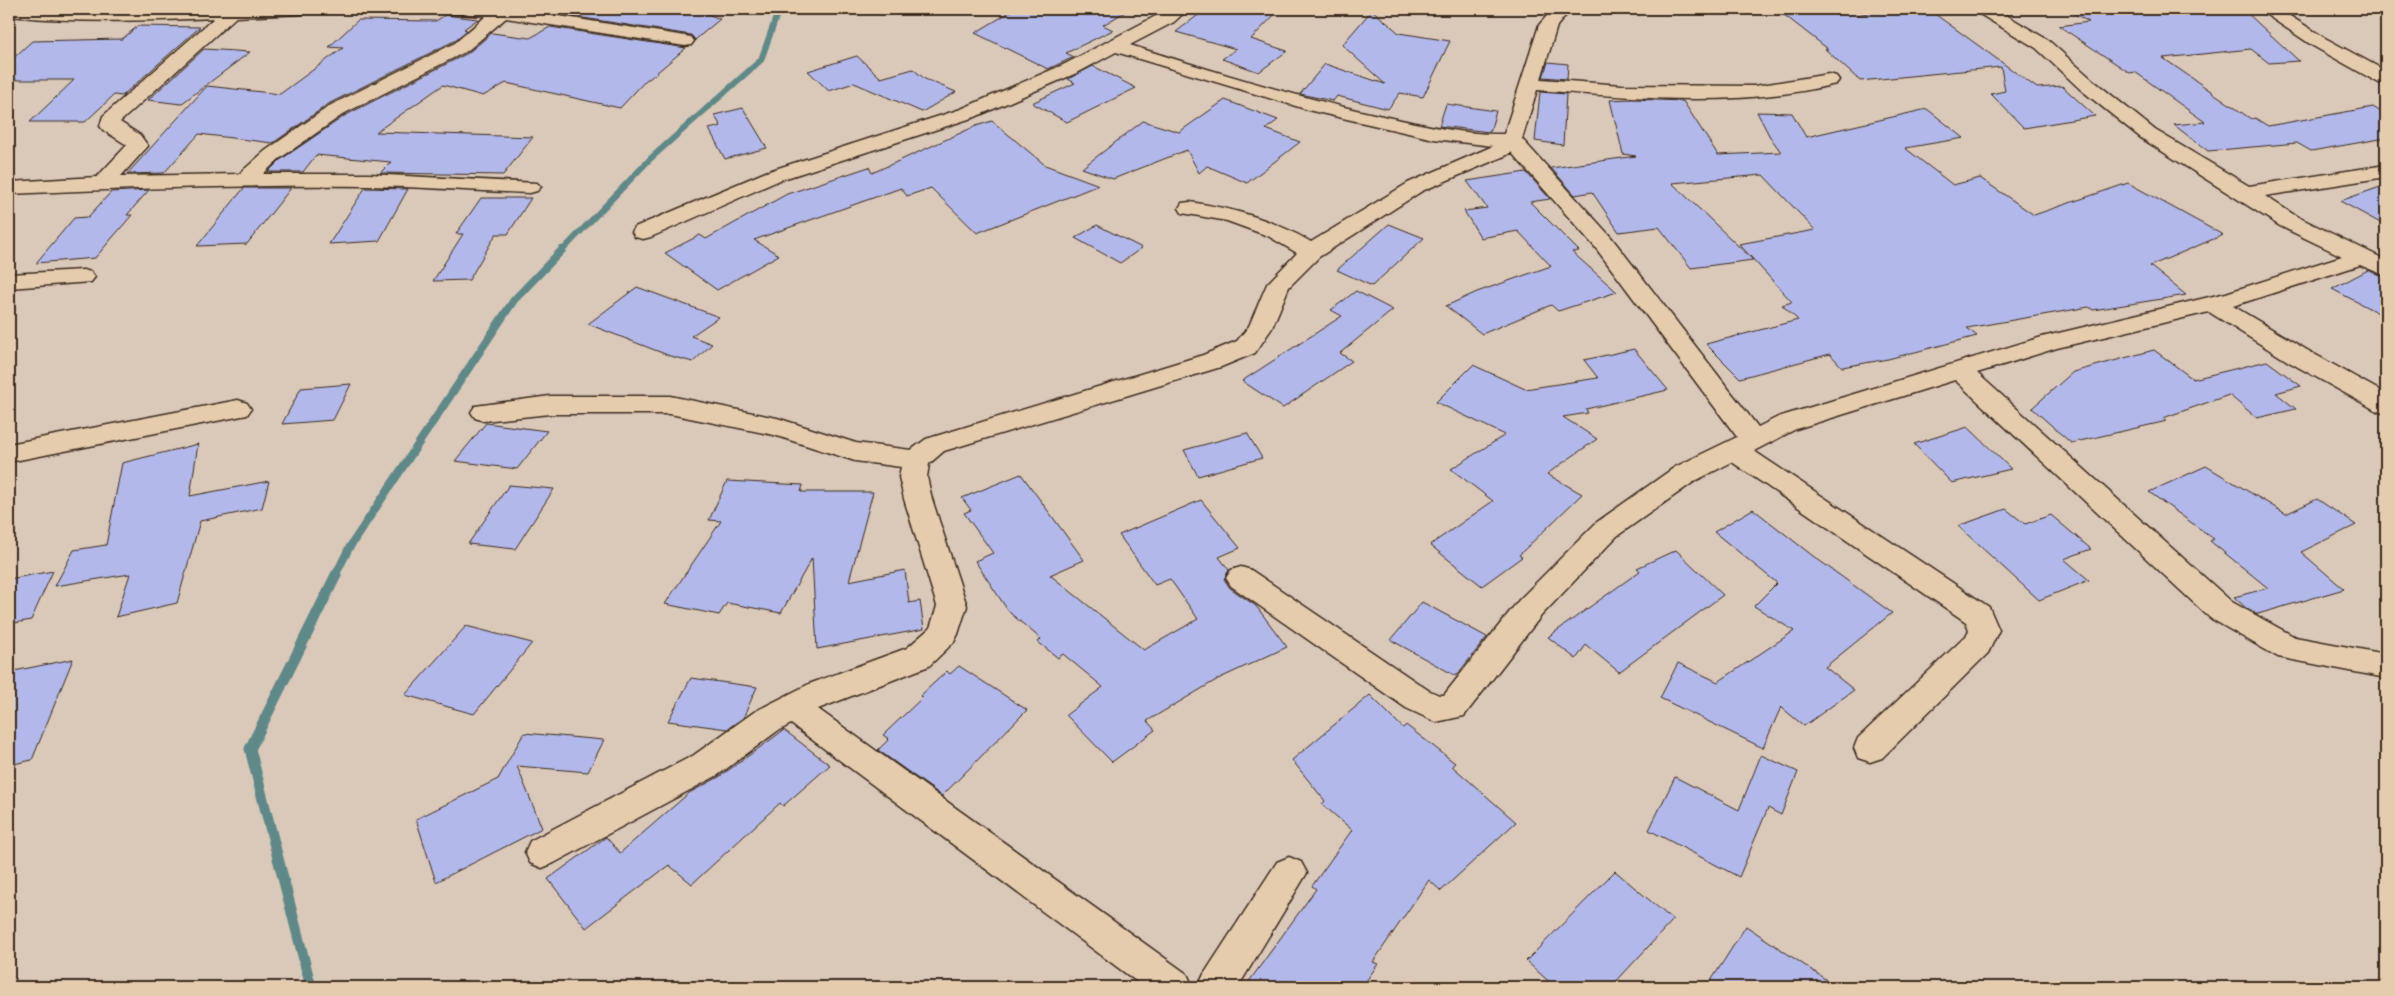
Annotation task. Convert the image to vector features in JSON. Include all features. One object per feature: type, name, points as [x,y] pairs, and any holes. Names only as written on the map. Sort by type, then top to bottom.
[{"type":"street","points":[[9,11],[43,15],[96,15],[300,9]]},
{"type":"street","points":[[450,9],[502,12],[685,41]]},
{"type":"street","points":[[643,232],[773,176],[968,113],[1072,68],[1168,18],[1179,9]]},
{"type":"street","points":[[542,852],[706,765],[765,722],[820,694],[918,657],[943,634],[952,606],[918,499],[913,477],[916,460],[935,445],[1212,361],[1246,347],[1260,328],[1278,284],[1311,252],[1415,187],[1500,151],[1512,140],[1548,25],[1562,9]]},
{"type":"street","points":[[1984,9],[2042,44],[2087,85],[2148,134],[2288,220],[2386,269]]},
{"type":"street","points":[[2267,9],[2319,42],[2386,79]]},
{"type":"street","points":[[104,183],[138,146],[133,140],[110,126],[110,120],[233,11]]},
{"type":"street","points":[[244,180],[272,155],[338,109],[461,46],[502,12]]},
{"type":"street","points":[[1115,46],[1233,84],[1333,112],[1448,136],[1492,141],[1512,140]]},
{"type":"street","points":[[1529,84],[1642,91],[1746,92],[1829,80]]},
{"type":"street","points":[[1512,140],[1603,242],[1744,445],[1978,614],[1984,630],[1977,644],[1870,748]]},
{"type":"street","points":[[2246,193],[2386,171]]},
{"type":"street","points":[[9,188],[104,183],[244,180],[369,180],[530,187]]},
{"type":"street","points":[[1190,208],[1232,215],[1276,231],[1311,252]]},
{"type":"street","points":[[1241,578],[1417,699],[1436,709],[1453,707],[1530,608],[1607,529],[1685,474],[1787,423],[2051,342],[2213,304],[2362,257]]},
{"type":"street","points":[[9,281],[83,277]]},
{"type":"street","points":[[2213,304],[2298,356],[2386,405]]},
{"type":"street","points":[[1959,370],[2221,610],[2289,648],[2386,666]]},
{"type":"street","points":[[484,412],[550,405],[670,405],[777,427],[855,452],[916,460]]},
{"type":"street","points":[[9,453],[238,409]]},
{"type":"street","points":[[793,708],[1174,987]]},
{"type":"street","points":[[1217,987],[1289,873]]},
{"type":"building","points":[[585,9],[696,9],[720,19],[695,40],[691,35],[571,16]]},
{"type":"building","points":[[1015,9],[1130,9],[1103,25],[1113,30],[1066,53],[1074,57],[1048,69],[975,33]]},
{"type":"building","points":[[1206,9],[1280,9],[1251,39],[1287,51],[1259,72],[1222,59],[1236,49],[1176,32]]},
{"type":"building","points":[[1821,9],[1848,9],[1857,15],[1888,9],[1928,9],[2037,88],[2062,86],[2095,116],[2024,128],[1991,94],[2005,91],[2001,67],[1860,81],[1825,49],[1828,49],[1783,14]]},
{"type":"building","points":[[2066,9],[2246,12],[2299,61],[2269,63],[2251,49],[2163,58],[2251,119],[2255,118],[2268,126],[2373,107],[2386,115],[2386,138],[2311,151],[2297,143],[2208,151],[2174,125],[2205,122],[2135,72],[2130,73],[2059,26],[2089,22]]},
{"type":"building","points":[[1372,10],[1399,33],[1450,41],[1423,97],[1400,93],[1388,109],[1337,96],[1333,101],[1300,94],[1325,64],[1385,84],[1342,45]]},
{"type":"building","points":[[445,15],[478,19],[464,29],[467,30],[454,41],[330,103],[273,143],[199,134],[164,173],[127,174],[207,86],[280,94],[343,48],[329,47],[358,20],[436,21]]},
{"type":"building","points":[[138,26],[200,27],[122,96],[114,95],[85,122],[30,122],[74,80],[9,80],[9,62],[32,41],[122,39]]},
{"type":"building","points":[[550,27],[686,48],[647,79],[620,108],[506,83],[483,96],[443,85],[376,132],[533,137],[503,175],[380,173],[391,162],[316,155],[303,172],[268,172],[280,160],[346,115],[468,53],[492,33],[530,38]]},
{"type":"building","points":[[204,49],[250,52],[181,104],[148,100]]},
{"type":"building","points":[[857,56],[881,78],[913,69],[925,79],[956,92],[922,112],[854,83],[829,91],[808,71]]},
{"type":"building","points":[[1548,62],[1568,64],[1567,79],[1543,77]]},
{"type":"building","points":[[1093,66],[1136,88],[1067,122],[1032,103],[1075,83],[1068,79]]},
{"type":"building","points":[[1540,92],[1566,94],[1563,145],[1535,141]]},
{"type":"building","points":[[1225,100],[1278,120],[1266,129],[1300,142],[1247,183],[1207,166],[1199,173],[1187,150],[1113,179],[1082,168],[1143,121],[1179,132]]},
{"type":"building","points":[[1610,100],[1683,101],[1718,155],[1781,152],[1770,137],[1757,112],[1792,113],[1806,137],[1927,109],[1964,138],[1905,148],[1953,185],[1980,178],[2034,215],[2128,183],[2223,235],[2150,266],[2186,295],[2093,310],[2089,307],[1967,328],[1977,336],[1888,359],[1842,367],[1830,354],[1740,378],[1706,344],[1798,320],[1782,305],[1792,302],[1739,244],[1815,230],[1763,175],[1672,183],[1753,260],[1691,268],[1659,227],[1619,232],[1592,192],[1575,195],[1551,168],[1636,156],[1623,154]]},
{"type":"building","points":[[1446,104],[1496,111],[1490,132],[1439,126]]},
{"type":"building","points":[[743,108],[767,148],[725,159],[709,129],[721,126],[714,115]]},
{"type":"building","points":[[992,121],[1045,165],[1099,185],[977,233],[931,188],[907,196],[901,188],[754,240],[779,255],[717,290],[665,253],[700,235],[706,239],[787,194],[869,167],[872,173],[976,126]]},
{"type":"building","points":[[1526,172],[1550,199],[1530,202],[1579,251],[1572,252],[1617,292],[1558,311],[1551,305],[1482,334],[1446,306],[1477,292],[1551,266],[1518,231],[1481,238],[1464,211],[1487,208],[1467,181]]},
{"type":"building","points":[[2386,185],[2386,226],[2340,201]]},
{"type":"building","points":[[244,188],[291,188],[247,244],[197,246]]},
{"type":"building","points":[[365,188],[408,189],[379,241],[329,244]]},
{"type":"building","points":[[149,190],[127,215],[132,215],[95,258],[36,263],[74,218],[88,217],[111,192]]},
{"type":"building","points":[[481,198],[531,198],[508,234],[496,234],[469,280],[433,281],[463,234],[456,234]]},
{"type":"building","points":[[1389,224],[1424,238],[1372,286],[1337,270]]},
{"type":"building","points":[[1097,225],[1142,248],[1120,263],[1075,238]]},
{"type":"building","points":[[2368,270],[2386,278],[2386,317],[2332,289]]},
{"type":"building","points":[[637,287],[719,317],[691,336],[712,344],[693,362],[670,356],[588,324]]},
{"type":"building","points":[[1356,291],[1393,310],[1340,353],[1352,361],[1283,408],[1242,381],[1342,316],[1331,310]]},
{"type":"building","points":[[1634,349],[1668,390],[1586,409],[1588,413],[1563,417],[1597,439],[1547,474],[1582,494],[1519,555],[1522,557],[1482,586],[1430,545],[1493,501],[1451,469],[1505,435],[1436,402],[1473,365],[1525,389],[1598,378],[1584,360]]},
{"type":"building","points":[[2154,350],[2193,379],[2267,361],[2301,386],[2276,393],[2296,409],[2257,418],[2229,395],[2163,418],[2167,421],[2071,443],[2032,408],[2073,372]]},
{"type":"building","points":[[351,384],[333,420],[282,424],[301,388]]},
{"type":"building","points":[[486,423],[547,431],[517,469],[455,461]]},
{"type":"building","points":[[1968,427],[2011,469],[1952,483],[1914,444]]},
{"type":"building","points":[[1247,433],[1262,458],[1198,476],[1184,450]]},
{"type":"building","points":[[198,444],[190,496],[269,481],[262,508],[200,521],[177,603],[116,617],[130,574],[55,586],[74,550],[106,545],[122,463]]},
{"type":"building","points":[[2206,466],[2286,514],[2317,499],[2356,525],[2301,552],[2344,589],[2258,614],[2246,608],[2234,597],[2268,588],[2210,541],[2214,539],[2149,492]]},
{"type":"building","points":[[1021,474],[1084,560],[1050,575],[1144,650],[1198,619],[1170,579],[1155,585],[1119,535],[1201,500],[1240,548],[1219,557],[1229,570],[1224,579],[1230,588],[1256,606],[1287,647],[1218,679],[1147,721],[1155,730],[1112,762],[1066,715],[1103,687],[1063,654],[1058,658],[1038,642],[1041,639],[1009,612],[975,561],[993,553],[964,513],[971,510],[962,498]]},
{"type":"building","points":[[727,481],[803,485],[801,492],[873,492],[849,581],[905,570],[909,603],[920,601],[924,629],[817,649],[812,558],[781,613],[727,603],[719,615],[665,604],[721,521],[709,520]]},
{"type":"building","points":[[509,485],[554,489],[515,549],[468,544]]},
{"type":"building","points":[[1753,509],[1813,556],[1892,613],[1825,667],[1854,690],[1804,726],[1781,707],[1763,748],[1660,698],[1678,663],[1718,682],[1794,631],[1754,606],[1777,583],[1714,532]]},
{"type":"building","points":[[2006,509],[2025,524],[2051,515],[2091,549],[2064,559],[2089,580],[2039,600],[1958,526]]},
{"type":"building","points":[[1676,550],[1723,595],[1619,672],[1586,645],[1576,659],[1548,637],[1640,571],[1637,568]]},
{"type":"building","points":[[53,571],[31,620],[9,624],[9,579]]},
{"type":"building","points":[[1422,602],[1487,637],[1456,676],[1391,640]]},
{"type":"building","points":[[466,626],[532,643],[474,714],[405,695]]},
{"type":"building","points":[[73,659],[32,760],[9,765],[9,672]]},
{"type":"building","points":[[959,666],[1027,710],[942,796],[878,750],[889,739],[883,735],[923,697],[920,696],[947,671],[950,674]]},
{"type":"building","points":[[691,678],[757,687],[743,718],[727,729],[668,721]]},
{"type":"building","points":[[1370,695],[1403,728],[1406,725],[1455,763],[1452,766],[1516,822],[1441,891],[1429,880],[1373,962],[1378,964],[1362,987],[1245,987],[1316,889],[1312,886],[1352,830],[1322,804],[1325,801],[1292,760]]},
{"type":"building","points":[[784,730],[830,765],[783,806],[780,803],[692,884],[669,865],[586,928],[548,879],[606,837],[620,853],[689,793],[719,777]]},
{"type":"building","points":[[524,733],[604,740],[588,772],[517,766],[542,828],[436,882],[416,819],[498,779]]},
{"type":"building","points":[[1761,755],[1798,772],[1781,815],[1768,808],[1739,877],[1649,830],[1675,777],[1739,810]]},
{"type":"building","points":[[1615,871],[1673,920],[1611,987],[1555,987],[1526,961]]},
{"type":"building","points":[[1746,926],[1837,987],[1707,987]]},
{"type":"waterway","points":[[561,252],[650,159],[761,60],[779,9]]},
{"type":"waterway","points":[[335,576],[349,548],[514,300],[562,250]]},
{"type":"waterway","points":[[311,987],[250,749],[336,575]]}]
